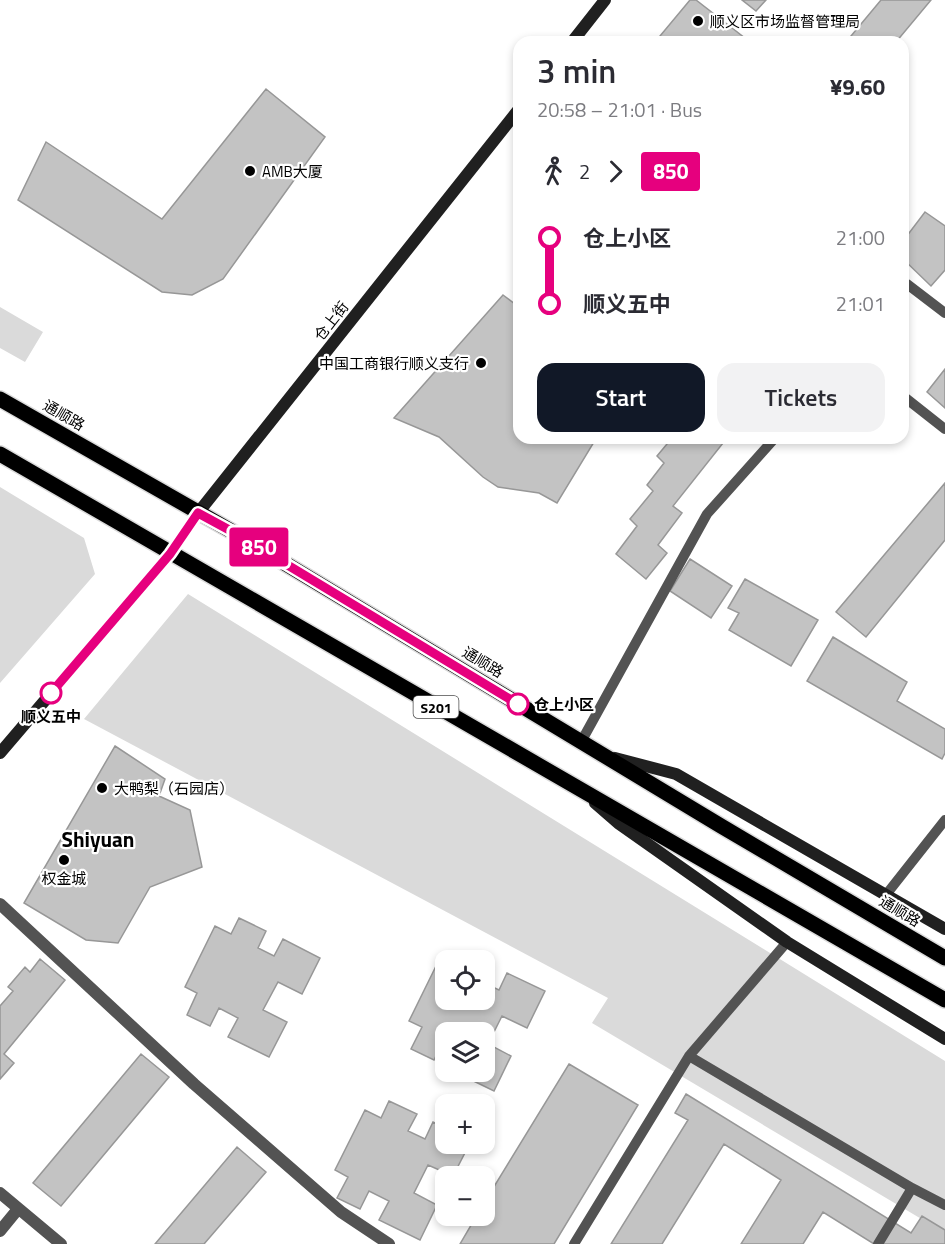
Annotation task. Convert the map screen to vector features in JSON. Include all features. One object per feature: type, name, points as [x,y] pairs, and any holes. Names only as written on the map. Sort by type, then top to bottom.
[{"type":"main road","name":"通顺路","points":[[0,399],[233,532],[945,958]]},
{"type":"main road","name":"S201","points":[[0,454],[170,554],[703,858],[945,1000]]},
{"type":"street","points":[[577,36],[605,0]]},
{"type":"street","name":"仓上街","points":[[0,753],[170,554],[198,513],[513,117]]},
{"type":"street","points":[[602,754],[676,774],[945,929]]},
{"type":"street","points":[[581,790],[618,823],[787,942],[945,1039]]},
{"type":"street","points":[[0,904],[194,1084],[341,1212],[388,1244]]},
{"type":"street","points":[[0,1194],[61,1244]]},
{"type":"street","points":[[0,1231],[18,1209]]},
{"type":"lane","points":[[909,286],[945,313]]},
{"type":"lane","points":[[909,401],[945,429]]},
{"type":"lane","points":[[581,742],[707,514],[770,444]]},
{"type":"lane","points":[[885,896],[945,820]]},
{"type":"lane","points":[[574,1244],[689,1056],[787,942]]},
{"type":"lane","points":[[689,1056],[912,1188],[945,1205]]},
{"type":"lane","points":[[878,1244],[912,1188]]},
{"type":"shaded area","points":[[0,307],[43,332],[25,362],[0,348]]},
{"type":"shaded area","points":[[0,487],[84,538],[95,574],[0,683]]},
{"type":"shaded area","points":[[188,594],[945,1061],[945,1233],[592,1023],[608,998],[84,719]]},
{"type":"building","name":"顺义区市场监督管理局","points":[[690,0],[696,0],[742,36],[660,36]]},
{"type":"building","points":[[742,0],[766,0],[756,11]]},
{"type":"building","points":[[881,0],[931,0],[901,36],[851,36]]},
{"type":"building","name":"AMB大厦","points":[[266,89],[325,137],[223,279],[192,295],[162,292],[18,200],[46,142],[162,219]]},
{"type":"building","points":[[925,212],[945,226],[945,270],[931,286],[909,265],[909,233]]},
{"type":"building","name":"中国工商银行顺义支行","points":[[503,295],[513,302],[513,444],[593,444],[557,503],[539,493],[498,487],[483,477],[439,437],[394,418]]},
{"type":"building","points":[[945,369],[945,408],[927,392]]},
{"type":"building","points":[[667,444],[722,444],[673,506],[682,513],[658,545],[667,553],[646,579],[616,554],[637,526],[630,519],[653,491],[647,485],[664,463],[657,456]]},
{"type":"building","points":[[945,483],[945,540],[866,637],[836,612]]},
{"type":"building","points":[[690,559],[732,586],[711,618],[670,591]]},
{"type":"building","points":[[745,579],[818,620],[791,666],[729,630],[739,613],[728,608]]},
{"type":"building","points":[[833,637],[907,682],[897,701],[945,729],[945,753],[942,759],[807,681]]},
{"type":"building","points":[[115,746],[165,779],[159,796],[190,810],[202,867],[150,887],[118,943],[86,940],[24,903]]},
{"type":"building","points":[[239,918],[266,931],[258,948],[274,956],[283,939],[320,958],[302,994],[278,982],[263,1010],[287,1022],[269,1057],[228,1037],[238,1018],[219,1008],[210,1026],[187,1015],[197,993],[185,987],[215,926],[231,934]]},
{"type":"building","points":[[40,959],[65,980],[4,1054],[14,1063],[0,1079],[0,1006],[13,991],[8,987],[25,967],[30,972]]},
{"type":"building","points":[[435,968],[435,1010],[495,1010],[495,988],[499,990],[507,973],[545,991],[527,1028],[502,1016],[495,1030],[495,1022],[435,1022],[434,1060],[411,1049],[422,1027],[409,1021]]},
{"type":"building","points":[[495,1048],[511,1056],[494,1091],[476,1082],[495,1082]]},
{"type":"building","points":[[141,1054],[169,1077],[61,1206],[33,1183]]},
{"type":"building","points":[[569,1064],[638,1105],[554,1244],[460,1244],[471,1226],[495,1226],[495,1185]]},
{"type":"building","points":[[686,1094],[911,1233],[922,1216],[945,1230],[945,1244],[874,1244],[823,1212],[803,1244],[741,1244],[781,1180],[724,1144],[662,1244],[611,1244],[688,1120],[675,1113]]},
{"type":"building","points":[[389,1101],[417,1114],[408,1131],[425,1139],[433,1122],[435,1123],[435,1154],[464,1154],[458,1166],[435,1166],[435,1168],[428,1165],[414,1193],[435,1204],[435,1209],[420,1240],[379,1220],[389,1201],[369,1191],[360,1209],[337,1198],[348,1177],[335,1170],[365,1110],[381,1118]]},
{"type":"building","points":[[237,1147],[266,1172],[204,1244],[155,1244]]},
{"type":"bus line","name":"850","points":[[51,693],[170,554],[198,513],[518,704]]},
{"type":"place","name":"顺义区市场监督管理局","points":[[698,21]]},
{"type":"place","name":"AMB大厦","points":[[250,171]]},
{"type":"place","name":"中国工商银行顺义支行","points":[[481,363]]},
{"type":"place","name":"顺义五中","points":[[51,693]]},
{"type":"place","name":"仓上小区","points":[[518,704]]},
{"type":"place","name":"大鸭梨（石园店）","points":[[102,788]]},
{"type":"place","name":"权金城","points":[[64,860]]},
{"type":"district","name":"Shiyuan","points":[[98,839]]}]
